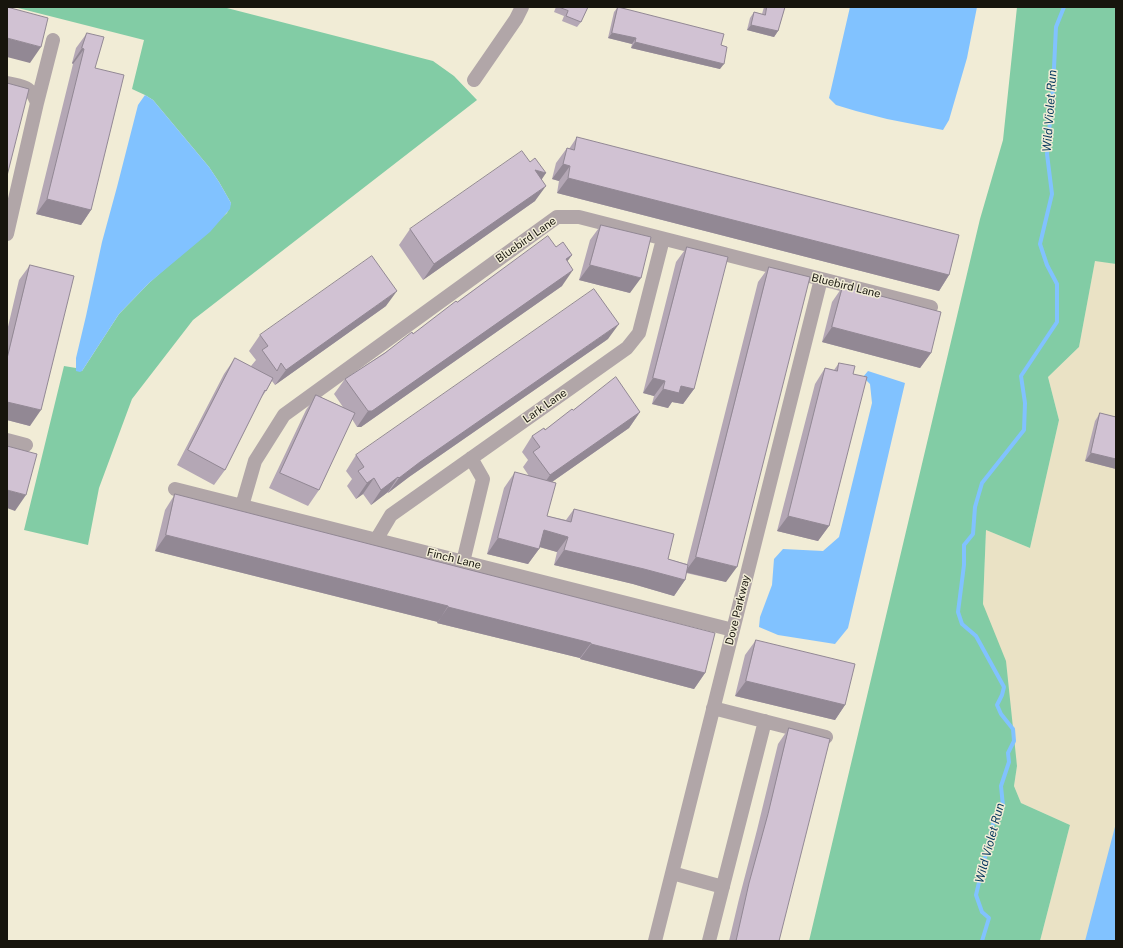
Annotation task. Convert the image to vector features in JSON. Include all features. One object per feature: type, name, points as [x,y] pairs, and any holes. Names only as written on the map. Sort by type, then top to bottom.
[{"type":"street","points":[[474,80],[516,19],[522,7]]},
{"type":"street","points":[[8,228],[53,40]]},
{"type":"street","points":[[7,83],[28,88],[34,93],[37,103]]},
{"type":"street","name":"Bluebird Lane","points":[[242,506],[255,461],[284,415],[557,217],[579,217],[931,307]]},
{"type":"street","name":"Lark Lane","points":[[376,540],[391,515],[627,348],[639,333],[663,239]]},
{"type":"street","name":"Dove Parkway","points":[[654,941],[821,279]]},
{"type":"street","points":[[7,440],[26,445]]},
{"type":"street","points":[[463,562],[483,479],[471,458]]},
{"type":"street","name":"Finch Lane","points":[[175,489],[733,630]]},
{"type":"street","points":[[713,708],[826,737]]},
{"type":"street","points":[[709,941],[765,721]]},
{"type":"street","points":[[672,873],[722,887]]},
{"type":"shaded area","points":[[1095,260],[1116,264],[1116,941],[1040,941],[1070,825],[1021,803],[1014,786],[1017,766],[983,604],[986,530],[1030,548],[1059,420],[1048,377],[1079,347]]},
{"type":"green space","points":[[14,7],[223,7],[433,61],[454,76],[477,100],[193,320],[132,399],[99,488],[88,545],[24,530],[64,366],[76,368],[76,371],[82,371],[119,314],[149,283],[227,213],[231,203],[209,167],[153,100],[132,89],[144,40]]},
{"type":"green space","points":[[1017,7],[1116,7],[1116,264],[1095,261],[1079,347],[1048,377],[1059,420],[1030,548],[986,530],[983,604],[1006,661],[1017,766],[1014,786],[1021,803],[1070,825],[1040,941],[809,941],[980,219],[1003,140]]},
{"type":"water","points":[[850,7],[977,7],[967,58],[949,120],[943,130],[887,119],[856,111],[836,105],[829,98]]},
{"type":"water","points":[[145,95],[153,100],[209,167],[231,203],[230,209],[210,232],[149,283],[119,314],[80,372],[76,371],[76,358],[102,242],[138,105]]},
{"type":"water","points":[[868,371],[905,383],[848,628],[835,644],[778,635],[759,627],[760,617],[772,585],[774,559],[783,549],[823,551],[839,537],[872,403],[870,384],[863,377]]},
{"type":"water","points":[[1116,823],[1116,941],[1085,941]]},
{"type":"building","points":[[7,7],[48,18],[41,47],[7,38]]},
{"type":"building","points":[[559,7],[588,7],[581,22],[566,16],[568,11]]},
{"type":"building","points":[[618,7],[724,34],[721,45],[727,47],[724,64],[635,42],[636,38],[612,33]]},
{"type":"building","points":[[767,7],[785,7],[778,31],[751,25],[754,12],[765,15]]},
{"type":"building","points":[[87,33],[104,37],[95,68],[124,75],[91,210],[47,199],[84,49],[82,48]]},
{"type":"building","points":[[7,83],[29,89],[7,176]]},
{"type":"building","points":[[577,137],[959,235],[949,275],[568,178],[570,166],[563,164],[567,148],[574,150]]},
{"type":"building","points":[[522,151],[530,162],[535,158],[546,173],[535,170],[546,186],[434,264],[410,229]]},
{"type":"building","points":[[601,225],[651,237],[641,278],[590,265]]},
{"type":"building","points":[[548,236],[556,247],[563,242],[572,255],[566,259],[573,270],[372,411],[368,411],[345,379],[385,353],[412,332],[413,334],[456,301],[457,302]]},
{"type":"building","points":[[687,247],[728,257],[694,389],[681,386],[679,393],[663,389],[665,381],[653,378]]},
{"type":"building","points":[[372,256],[397,291],[286,370],[281,363],[277,371],[262,350],[268,346],[260,335]]},
{"type":"building","points":[[30,265],[74,276],[41,410],[7,402],[7,359]]},
{"type":"building","points":[[769,267],[810,277],[737,567],[696,557]]},
{"type":"building","points":[[843,286],[941,312],[931,353],[832,327]]},
{"type":"building","points":[[594,289],[619,324],[381,490],[374,478],[367,483],[358,471],[364,467],[356,455]]},
{"type":"building","points":[[235,358],[273,378],[266,391],[265,390],[225,470],[188,450]]},
{"type":"building","points":[[839,363],[855,366],[853,374],[867,377],[829,526],[788,516],[825,368],[837,371]]},
{"type":"building","points":[[616,377],[640,412],[550,475],[533,452],[540,447],[532,436],[544,428],[545,430]]},
{"type":"building","points":[[316,395],[355,413],[319,490],[280,473]]},
{"type":"building","points":[[1100,413],[1116,417],[1116,459],[1091,453]]},
{"type":"building","points":[[7,446],[37,454],[26,495],[7,490]]},
{"type":"building","points":[[515,472],[556,483],[547,516],[571,522],[574,509],[674,534],[668,559],[688,565],[685,580],[564,550],[568,537],[544,530],[539,549],[498,538]]},
{"type":"building","points":[[175,494],[715,633],[705,673],[166,535]]},
{"type":"building","points":[[756,640],[855,664],[845,705],[746,681]]},
{"type":"building","points":[[789,728],[830,739],[779,941],[736,941],[749,883]]},
{"type":"waterway","name":"Wild Violet Run","points":[[982,941],[989,918],[982,912],[976,895],[994,820],[1003,806],[1001,786],[1009,762],[1008,753],[1014,741],[1013,729],[1001,714],[997,705],[1004,687],[976,636],[962,624],[958,612],[964,565],[964,545],[973,534],[975,507],[982,483],[1024,430],[1025,403],[1021,376],[1057,322],[1057,284],[1047,265],[1040,244],[1052,194],[1047,154],[1053,88],[1056,27],[1064,7]]}]
